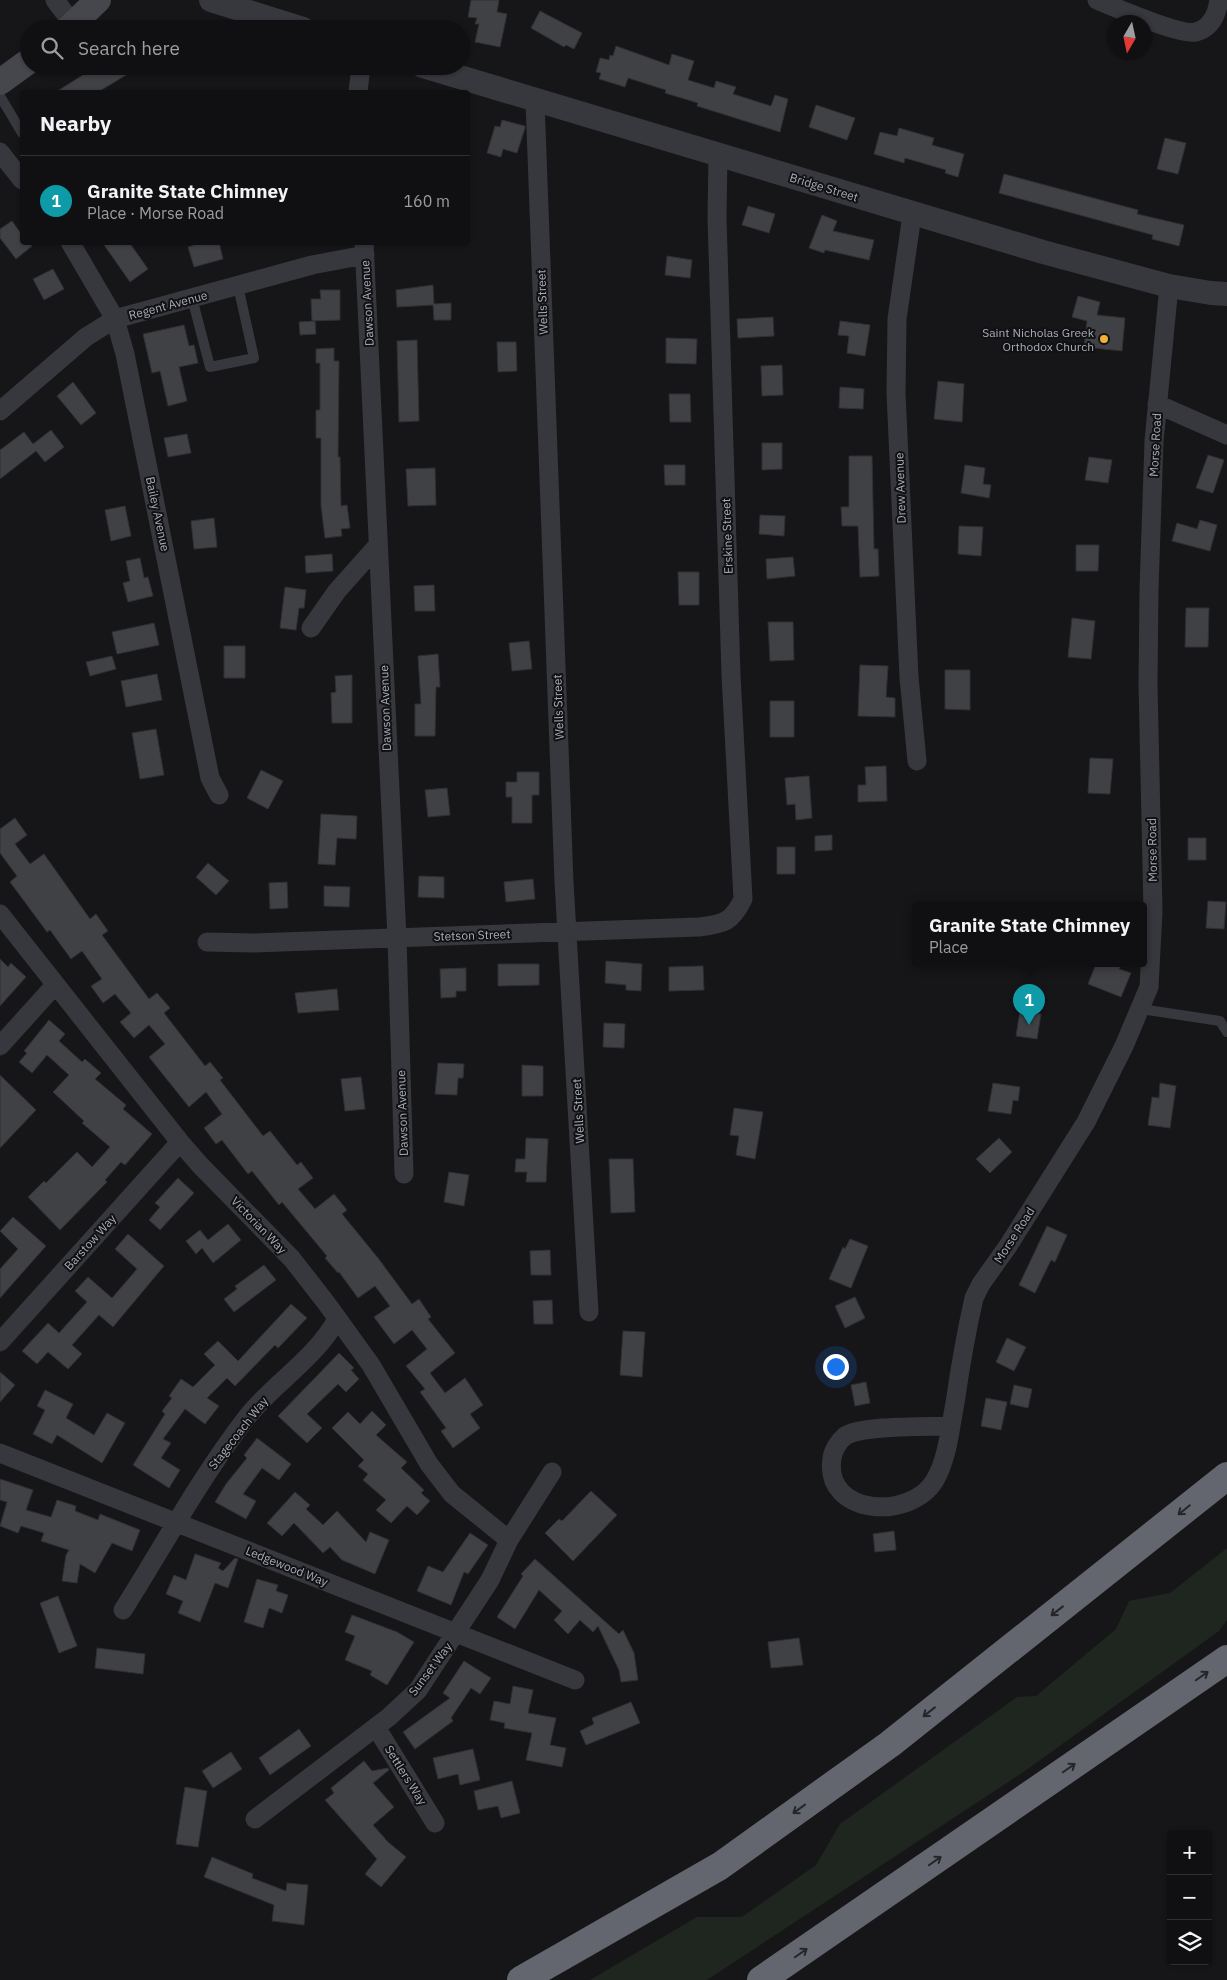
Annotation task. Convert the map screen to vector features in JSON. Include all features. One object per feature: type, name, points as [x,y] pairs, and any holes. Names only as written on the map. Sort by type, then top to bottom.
[{"type":"highway","points":[[521,1980],[720,1866],[890,1744],[1225,1477]]},
{"type":"highway","points":[[761,1980],[1227,1659]]},
{"type":"main road","points":[[77,20],[98,0]]},
{"type":"main road","points":[[0,82],[20,68]]},
{"type":"street","points":[[55,0],[67,20]]},
{"type":"street","points":[[212,0],[275,20]]},
{"type":"street","points":[[1097,0],[1177,30],[1195,33],[1211,23],[1219,0]]},
{"type":"street","points":[[358,90],[360,75]]},
{"type":"street","name":"Bridge Street","points":[[453,75],[718,154],[912,215],[1169,286],[1227,294]]},
{"type":"street","name":"Wells Street","points":[[535,101],[564,862],[589,1312]]},
{"type":"street","points":[[0,152],[20,176]]},
{"type":"street","name":"Erskine Street","points":[[718,154],[717,218],[731,666],[743,899],[735,916]]},
{"type":"street","name":"Drew Avenue","points":[[912,215],[898,319],[896,393],[909,677],[917,761]]},
{"type":"street","name":"Bailey Avenue","points":[[72,245],[115,319],[126,354],[210,778],[219,794]]},
{"type":"street","name":"Regent Avenue","points":[[0,411],[86,337],[115,319],[238,286],[364,249]]},
{"type":"street","name":"Dawson Avenue","points":[[364,249],[397,938],[404,1174]]},
{"type":"street","name":"Morse Road","points":[[951,1426],[863,1430],[845,1436],[833,1450],[831,1468],[836,1485],[849,1499],[868,1507],[888,1507],[906,1503],[923,1495],[935,1481],[942,1464],[951,1426],[974,1298],[981,1284],[1008,1246],[1086,1122],[1150,987],[1153,949],[1149,599],[1157,404],[1169,286]]},
{"type":"street","points":[[1157,404],[1227,435]]},
{"type":"street","points":[[311,628],[337,591],[378,545]]},
{"type":"street","name":"Victorian Way","points":[[0,914],[200,1166],[292,1259],[372,1365],[429,1464],[452,1494],[510,1540]]},
{"type":"street","name":"Stetson Street","points":[[207,942],[251,943],[699,926],[718,924],[735,916]]},
{"type":"street","points":[[0,1046],[55,985]]},
{"type":"street","name":"Barstow Way","points":[[0,1341],[180,1142]]},
{"type":"street","name":"Stagecoach Way","points":[[123,1610],[178,1523],[213,1461],[249,1414],[274,1387],[328,1337],[337,1319]]},
{"type":"street","name":"Ledgewood Way","points":[[0,1453],[575,1680]]},
{"type":"street","name":"Sunset Way","points":[[255,1820],[376,1727],[418,1690],[490,1580],[510,1540],[552,1472]]},
{"type":"street","name":"Settlers Way","points":[[376,1727],[435,1823]]},
{"type":"lane","points":[[0,96],[20,129]]},
{"type":"lane","points":[[192,298],[210,367],[254,358],[238,286]]},
{"type":"lane","points":[[1141,1009],[1220,1021],[1227,1032]]},
{"type":"shaded area","points":[[1227,1548],[1227,1620],[1219,1631],[1025,1771],[707,1980],[590,1980],[697,1917],[742,1917],[816,1865],[840,1824],[1017,1697],[1036,1696],[1116,1629],[1129,1601],[1170,1593]]},
{"type":"building","points":[[471,0],[499,0],[497,12],[507,14],[500,47],[475,42],[479,24],[475,24],[477,18],[468,17]]},
{"type":"building","points":[[540,11],[582,33],[574,49],[566,45],[564,47],[531,28]]},
{"type":"building","points":[[616,46],[669,65],[672,54],[694,61],[688,80],[714,88],[716,81],[736,87],[733,94],[771,106],[775,95],[788,99],[780,132],[697,106],[698,103],[665,93],[666,90],[628,78],[625,87],[599,79],[601,73],[596,72],[600,58],[609,60],[610,55],[613,56]]},
{"type":"building","points":[[83,75],[126,75],[101,90],[59,90]]},
{"type":"building","points":[[816,105],[855,118],[847,140],[809,127]]},
{"type":"building","points":[[502,120],[525,126],[525,128],[517,153],[503,149],[501,157],[487,153],[495,126],[500,127]]},
{"type":"building","points":[[899,128],[934,138],[932,145],[964,154],[958,177],[945,173],[946,170],[905,158],[904,163],[874,154],[880,132],[897,136]]},
{"type":"building","points":[[1165,138],[1186,143],[1178,174],[1157,169]]},
{"type":"building","points":[[1004,174],[1138,210],[1137,214],[1184,225],[1179,246],[1152,239],[1153,235],[999,193]]},
{"type":"building","points":[[748,206],[775,214],[769,233],[742,225]]},
{"type":"building","points":[[822,215],[837,221],[833,231],[874,240],[869,260],[825,250],[824,253],[809,248]]},
{"type":"building","points":[[12,221],[20,232],[20,245],[32,246],[16,259],[0,238],[0,229]]},
{"type":"building","points":[[104,245],[131,245],[148,269],[130,282]]},
{"type":"building","points":[[194,245],[220,245],[223,259],[194,267],[188,247]]},
{"type":"building","points":[[667,256],[692,260],[690,278],[665,275]]},
{"type":"building","points":[[53,269],[64,289],[44,300],[33,279]]},
{"type":"building","points":[[433,285],[434,304],[451,303],[451,320],[434,320],[433,305],[397,307],[396,290]]},
{"type":"building","points":[[320,290],[340,290],[340,320],[312,321],[311,299],[321,299]]},
{"type":"building","points":[[1078,296],[1100,302],[1097,315],[1125,318],[1122,351],[1084,347],[1087,321],[1072,317]]},
{"type":"building","points":[[773,317],[774,336],[738,338],[737,319]]},
{"type":"building","points":[[315,321],[316,334],[300,335],[299,322]]},
{"type":"building","points":[[840,321],[870,325],[865,356],[847,353],[849,336],[838,335]]},
{"type":"building","points":[[184,325],[189,346],[194,345],[198,363],[179,367],[187,401],[168,406],[160,371],[152,373],[143,334]]},
{"type":"building","points":[[666,338],[697,339],[696,364],[666,363]]},
{"type":"building","points":[[417,340],[419,421],[399,422],[397,341]]},
{"type":"building","points":[[497,342],[516,342],[517,371],[498,372]]},
{"type":"building","points":[[334,348],[334,361],[339,361],[338,457],[340,457],[341,506],[347,505],[350,528],[341,529],[342,536],[325,538],[321,506],[321,438],[316,438],[316,410],[320,410],[320,363],[316,363],[316,349]]},
{"type":"building","points":[[782,365],[783,395],[762,396],[761,366]]},
{"type":"building","points":[[938,381],[964,384],[962,422],[934,419]]},
{"type":"building","points":[[73,382],[96,413],[81,425],[57,396]]},
{"type":"building","points":[[840,387],[864,389],[863,409],[839,408]]},
{"type":"building","points":[[669,394],[690,394],[691,422],[670,422]]},
{"type":"building","points":[[51,430],[64,447],[45,462],[36,451],[0,479],[0,450],[24,432],[33,444]]},
{"type":"building","points":[[187,434],[191,453],[168,457],[164,438]]},
{"type":"building","points":[[762,443],[782,443],[782,469],[762,470]]},
{"type":"building","points":[[1208,455],[1224,460],[1213,493],[1196,488]]},
{"type":"building","points":[[849,456],[872,456],[874,549],[878,549],[879,576],[860,577],[858,526],[842,526],[841,507],[849,507]]},
{"type":"building","points":[[1089,457],[1112,460],[1108,483],[1085,480]]},
{"type":"building","points":[[664,465],[685,465],[685,485],[665,485]]},
{"type":"building","points":[[965,465],[985,468],[983,484],[991,485],[989,498],[961,493]]},
{"type":"building","points":[[435,468],[436,505],[408,506],[406,469]]},
{"type":"building","points":[[125,506],[131,536],[111,541],[105,510]]},
{"type":"building","points":[[760,515],[785,516],[784,536],[759,534]]},
{"type":"building","points":[[214,518],[217,547],[194,549],[191,521]]},
{"type":"building","points":[[1200,520],[1217,525],[1210,551],[1172,541],[1177,523],[1197,529]]},
{"type":"building","points":[[959,526],[983,527],[981,556],[958,554]]},
{"type":"building","points":[[1076,545],[1099,545],[1098,571],[1076,571]]},
{"type":"building","points":[[332,554],[333,571],[306,573],[305,556]]},
{"type":"building","points":[[793,557],[795,576],[767,579],[766,559]]},
{"type":"building","points":[[140,558],[144,578],[148,577],[153,596],[128,602],[123,583],[130,581],[126,561]]},
{"type":"building","points":[[678,572],[699,572],[699,605],[679,605]]},
{"type":"building","points":[[434,585],[435,611],[415,611],[414,586]]},
{"type":"building","points":[[285,587],[306,590],[304,608],[299,608],[296,630],[280,628]]},
{"type":"building","points":[[1186,608],[1209,608],[1208,647],[1185,647]]},
{"type":"building","points":[[1072,618],[1095,621],[1091,659],[1068,657]]},
{"type":"building","points":[[768,622],[793,622],[794,660],[770,661]]},
{"type":"building","points":[[154,623],[159,645],[117,654],[112,632]]},
{"type":"building","points":[[529,641],[532,669],[512,671],[509,643]]},
{"type":"building","points":[[224,646],[245,646],[245,678],[224,678]]},
{"type":"building","points":[[438,654],[440,687],[436,687],[435,736],[415,736],[415,704],[421,704],[418,656]]},
{"type":"building","points":[[112,656],[116,669],[90,676],[86,662]]},
{"type":"building","points":[[860,665],[888,666],[886,697],[895,698],[895,717],[858,716]]},
{"type":"building","points":[[945,670],[970,670],[970,710],[945,709]]},
{"type":"building","points":[[157,674],[162,700],[126,707],[121,681]]},
{"type":"building","points":[[352,675],[352,723],[332,723],[331,693],[336,692],[335,676]]},
{"type":"building","points":[[770,701],[794,701],[794,737],[770,737]]},
{"type":"building","points":[[156,729],[164,775],[140,779],[132,733]]},
{"type":"building","points":[[1090,758],[1113,759],[1110,794],[1088,793]]},
{"type":"building","points":[[886,766],[887,801],[858,802],[858,785],[866,785],[865,767]]},
{"type":"building","points":[[261,770],[283,781],[268,809],[247,798]]},
{"type":"building","points":[[517,772],[539,772],[539,795],[532,795],[532,823],[512,823],[512,797],[506,797],[506,782],[517,782]]},
{"type":"building","points":[[809,776],[812,818],[796,820],[795,804],[787,805],[785,778]]},
{"type":"building","points":[[447,788],[450,815],[428,817],[425,790]]},
{"type":"building","points":[[321,814],[357,816],[356,839],[337,838],[335,865],[318,864]]},
{"type":"building","points":[[15,818],[27,835],[15,844],[30,864],[44,854],[90,919],[96,914],[108,931],[102,935],[149,999],[157,993],[170,1008],[164,1013],[205,1066],[210,1062],[223,1078],[220,1080],[263,1136],[270,1131],[297,1165],[301,1162],[313,1178],[298,1189],[315,1209],[334,1194],[347,1210],[342,1214],[412,1304],[419,1299],[431,1317],[428,1319],[455,1353],[430,1373],[445,1393],[465,1378],[483,1405],[470,1414],[480,1428],[453,1448],[441,1431],[446,1428],[420,1392],[425,1389],[406,1366],[427,1349],[412,1330],[394,1344],[374,1317],[390,1306],[375,1286],[358,1298],[339,1272],[325,1258],[327,1256],[282,1202],[279,1205],[252,1171],[248,1174],[222,1140],[216,1144],[204,1128],[222,1114],[206,1092],[189,1107],[149,1057],[165,1044],[149,1025],[134,1038],[120,1022],[131,1013],[115,994],[103,1003],[91,986],[102,979],[82,951],[71,959],[50,930],[47,932],[10,882],[17,876],[0,853],[0,829]]},
{"type":"building","points":[[832,835],[832,850],[815,851],[815,836]]},
{"type":"building","points":[[1188,838],[1206,838],[1206,860],[1188,860]]},
{"type":"building","points":[[777,847],[795,847],[795,874],[777,874]]},
{"type":"building","points":[[208,863],[229,881],[216,895],[196,877]]},
{"type":"building","points":[[419,876],[444,877],[444,898],[418,897]]},
{"type":"building","points":[[533,879],[535,899],[506,902],[504,882]]},
{"type":"building","points":[[287,882],[288,908],[270,909],[269,883]]},
{"type":"building","points":[[324,886],[350,887],[349,907],[324,906]]},
{"type":"building","points":[[1208,901],[1226,902],[1224,929],[1206,928]]},
{"type":"building","points":[[0,959],[8,967],[11,963],[26,977],[0,1006]]},
{"type":"building","points":[[606,961],[642,964],[641,991],[626,990],[626,985],[605,983]]},
{"type":"building","points":[[498,964],[539,964],[539,985],[498,986]]},
{"type":"building","points":[[703,966],[704,990],[669,991],[669,967]]},
{"type":"building","points":[[1095,967],[1120,967],[1119,969],[1131,973],[1121,997],[1088,984]]},
{"type":"building","points":[[466,968],[466,991],[456,991],[456,997],[441,998],[440,969]]},
{"type":"building","points":[[337,989],[339,1010],[298,1013],[295,993]]},
{"type":"building","points":[[1020,1011],[1041,1014],[1037,1039],[1016,1036]]},
{"type":"building","points":[[49,1020],[65,1034],[59,1041],[82,1062],[85,1059],[101,1073],[95,1079],[126,1105],[123,1109],[152,1134],[125,1165],[121,1162],[105,1180],[107,1182],[60,1230],[28,1197],[44,1181],[46,1183],[77,1152],[92,1167],[110,1147],[82,1123],[84,1121],[53,1092],[69,1075],[47,1055],[32,1073],[19,1062],[27,1053],[24,1051]]},
{"type":"building","points":[[604,1023],[625,1024],[624,1048],[603,1047]]},
{"type":"building","points":[[438,1063],[464,1064],[463,1078],[458,1078],[457,1095],[435,1094]]},
{"type":"building","points":[[522,1065],[543,1066],[543,1096],[522,1096]]},
{"type":"building","points":[[0,1075],[36,1110],[0,1148]]},
{"type":"building","points":[[361,1077],[365,1109],[345,1111],[341,1079]]},
{"type":"building","points":[[993,1083],[1020,1087],[1018,1101],[1013,1100],[1011,1114],[988,1111]]},
{"type":"building","points":[[1160,1083],[1176,1086],[1170,1128],[1148,1125],[1152,1097],[1159,1098]]},
{"type":"building","points":[[734,1108],[763,1112],[755,1159],[736,1155],[739,1136],[730,1135]]},
{"type":"building","points":[[526,1138],[548,1139],[546,1182],[526,1182],[527,1172],[515,1172],[516,1159],[525,1159]]},
{"type":"building","points":[[999,1138],[1012,1152],[990,1173],[976,1159]]},
{"type":"building","points":[[609,1159],[633,1159],[635,1212],[611,1213]]},
{"type":"building","points":[[449,1172],[469,1175],[464,1206],[444,1202]]},
{"type":"building","points":[[178,1178],[194,1193],[160,1230],[149,1220],[160,1207],[155,1203]]},
{"type":"building","points":[[13,1217],[46,1246],[0,1298],[0,1269],[18,1249],[0,1231]]},
{"type":"building","points":[[228,1224],[241,1240],[213,1263],[202,1248],[196,1254],[186,1241],[200,1230],[208,1240]]},
{"type":"building","points":[[1047,1226],[1067,1235],[1055,1262],[1051,1260],[1035,1293],[1019,1285]]},
{"type":"building","points":[[128,1234],[164,1266],[113,1327],[99,1315],[72,1345],[82,1354],[68,1369],[48,1352],[37,1364],[22,1351],[48,1323],[59,1333],[87,1302],[75,1291],[88,1277],[112,1298],[137,1269],[115,1249]]},
{"type":"building","points":[[850,1239],[868,1246],[851,1288],[829,1279],[843,1247],[845,1249]]},
{"type":"building","points":[[550,1250],[551,1275],[531,1275],[530,1251]]},
{"type":"building","points":[[264,1265],[276,1280],[234,1312],[224,1299],[237,1289],[235,1286]]},
{"type":"building","points":[[855,1297],[865,1318],[845,1328],[835,1306]]},
{"type":"building","points":[[552,1300],[553,1324],[534,1324],[533,1301]]},
{"type":"building","points":[[291,1304],[307,1318],[278,1348],[275,1345],[235,1386],[227,1378],[207,1398],[219,1406],[205,1424],[185,1409],[163,1439],[171,1443],[161,1458],[180,1470],[169,1488],[133,1465],[165,1414],[162,1411],[172,1398],[169,1396],[181,1379],[193,1387],[215,1365],[204,1354],[218,1341],[238,1361]]},
{"type":"building","points":[[623,1331],[645,1332],[642,1377],[620,1375]]},
{"type":"building","points":[[1007,1338],[1026,1347],[1014,1371],[996,1362]]},
{"type":"building","points":[[339,1353],[354,1368],[351,1370],[359,1379],[346,1392],[338,1384],[307,1414],[322,1428],[307,1443],[278,1416]]},
{"type":"building","points":[[0,1372],[15,1385],[0,1402]]},
{"type":"building","points":[[866,1382],[870,1403],[855,1406],[851,1385]]},
{"type":"building","points":[[1014,1385],[1032,1389],[1028,1408],[1010,1404]]},
{"type":"building","points":[[45,1390],[73,1404],[66,1418],[94,1435],[107,1413],[125,1423],[102,1463],[57,1435],[52,1444],[33,1434],[45,1410],[37,1406]]},
{"type":"building","points":[[986,1398],[1007,1402],[1001,1430],[981,1426]]},
{"type":"building","points":[[372,1411],[386,1425],[376,1435],[407,1462],[401,1468],[424,1490],[421,1493],[430,1501],[417,1515],[407,1506],[391,1523],[376,1510],[386,1500],[363,1480],[368,1474],[358,1466],[364,1460],[332,1428],[348,1412],[360,1424]]},
{"type":"building","points":[[257,1438],[291,1464],[279,1480],[262,1468],[243,1494],[256,1501],[246,1519],[215,1502],[226,1484],[247,1458],[244,1455]]},
{"type":"building","points":[[0,1479],[33,1490],[26,1510],[51,1517],[57,1500],[76,1506],[75,1511],[98,1520],[100,1514],[140,1530],[132,1551],[112,1543],[95,1573],[80,1564],[77,1583],[62,1581],[66,1555],[69,1550],[41,1541],[44,1533],[21,1526],[18,1533],[0,1526],[7,1502],[0,1500]]},
{"type":"building","points":[[591,1491],[617,1515],[573,1561],[545,1533],[559,1519],[562,1521]]},
{"type":"building","points":[[295,1492],[310,1505],[306,1509],[323,1525],[337,1511],[366,1542],[370,1532],[389,1540],[375,1574],[342,1560],[330,1547],[323,1553],[294,1523],[282,1536],[267,1523]]},
{"type":"building","points":[[894,1531],[896,1550],[875,1552],[873,1534]]},
{"type":"building","points":[[470,1533],[488,1545],[468,1574],[464,1572],[451,1605],[417,1591],[428,1566],[443,1572]]},
{"type":"building","points":[[195,1554],[221,1563],[218,1568],[223,1571],[235,1558],[238,1559],[228,1588],[215,1583],[200,1622],[178,1613],[183,1601],[166,1594],[174,1575],[186,1580]]},
{"type":"building","points":[[535,1559],[619,1634],[623,1630],[634,1653],[638,1680],[621,1682],[619,1670],[598,1626],[593,1632],[580,1620],[568,1634],[554,1620],[562,1611],[539,1590],[515,1629],[497,1617],[523,1576],[521,1574]]},
{"type":"building","points":[[257,1579],[278,1585],[276,1591],[288,1595],[282,1613],[269,1608],[263,1628],[244,1622]]},
{"type":"building","points":[[58,1596],[77,1646],[59,1653],[40,1603]]},
{"type":"building","points":[[352,1615],[397,1632],[414,1642],[387,1685],[370,1675],[372,1671],[345,1660],[355,1636],[345,1632]]},
{"type":"building","points":[[799,1638],[803,1665],[771,1668],[768,1642]]},
{"type":"building","points":[[97,1648],[145,1654],[143,1674],[95,1668]]},
{"type":"building","points":[[464,1661],[491,1678],[480,1694],[471,1688],[451,1718],[453,1721],[415,1749],[403,1732],[450,1698],[443,1693]]},
{"type":"building","points":[[513,1686],[533,1690],[528,1713],[556,1718],[550,1745],[566,1748],[562,1767],[526,1760],[532,1733],[504,1728],[505,1723],[490,1720],[494,1701],[510,1704]]},
{"type":"building","points":[[631,1702],[640,1723],[586,1745],[580,1731],[594,1724],[592,1718]]},
{"type":"building","points":[[299,1729],[311,1746],[270,1775],[259,1758]]},
{"type":"building","points":[[473,1749],[480,1780],[460,1785],[458,1774],[438,1779],[433,1758]]},
{"type":"building","points":[[231,1752],[242,1769],[213,1788],[202,1771]]},
{"type":"building","points":[[364,1761],[372,1771],[388,1768],[389,1770],[373,1783],[394,1807],[373,1825],[388,1842],[406,1857],[381,1887],[365,1874],[377,1859],[325,1800],[334,1793],[331,1788]]},
{"type":"building","points":[[512,1781],[520,1813],[501,1818],[498,1806],[478,1810],[474,1791]]},
{"type":"building","points":[[185,1787],[207,1791],[198,1847],[176,1844]]},
{"type":"building","points":[[212,1857],[253,1874],[252,1878],[286,1891],[287,1883],[308,1885],[304,1925],[272,1921],[274,1905],[204,1877]]},
{"type":"place","name":"Saint Nicholas Greek Orthodox Church","points":[[1104,339]]},
{"type":"place","name":"Granite State Chimney","points":[[1029,1025]]}]
